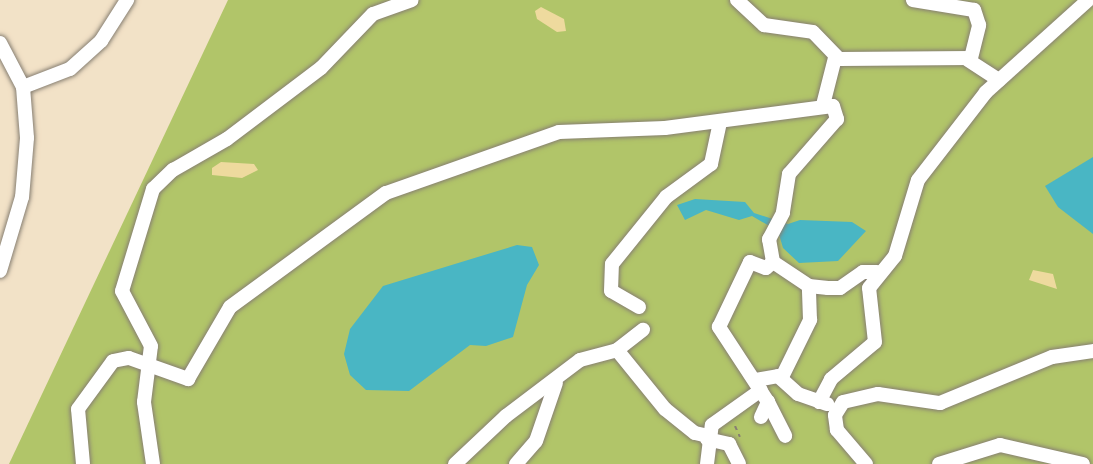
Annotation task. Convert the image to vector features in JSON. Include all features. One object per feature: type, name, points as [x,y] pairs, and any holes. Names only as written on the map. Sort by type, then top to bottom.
[{"type":"street","points":[[23,87],[70,69],[101,40],[127,0]]},
{"type":"street","points":[[153,464],[144,402],[150,342],[122,291],[153,189],[173,170],[304,81],[373,14],[412,0]]},
{"type":"street","points":[[737,0],[764,25],[813,32],[835,58],[968,60],[999,80]]},
{"type":"street","points":[[913,0],[974,10],[978,37],[968,60]]},
{"type":"street","points":[[819,402],[831,378],[876,342],[878,326],[868,292],[877,272],[895,256],[918,180],[999,80],[1088,0]]},
{"type":"street","points":[[0,43],[23,87],[22,197],[0,271]]},
{"type":"street","points":[[823,105],[835,58]]},
{"type":"street","points":[[83,464],[76,419],[90,385],[119,358],[188,379],[230,307],[307,246],[403,185],[564,131],[720,122],[823,105],[836,108],[838,115],[791,170],[783,213],[772,234],[773,262]]},
{"type":"street","points":[[639,308],[613,294],[610,268],[650,214],[711,164],[720,122]]},
{"type":"street","points":[[773,262],[766,268],[750,262],[719,327],[762,390],[785,436]]},
{"type":"street","points":[[773,262],[809,286],[840,288],[858,274],[877,272]]},
{"type":"street","points":[[706,464],[708,437],[718,417],[782,377],[810,320],[809,286]]},
{"type":"street","points":[[455,464],[506,416],[556,383],[586,357],[617,350],[643,330]]},
{"type":"street","points":[[617,350],[665,409],[694,432],[729,444],[739,464]]},
{"type":"street","points":[[782,377],[798,394],[838,407],[878,394],[940,403],[1052,357],[1093,351]]},
{"type":"street","points":[[516,464],[536,441],[556,383]]},
{"type":"street","points":[[761,417],[762,390]]},
{"type":"street","points":[[838,407],[837,430],[866,464]]},
{"type":"street","points":[[939,464],[996,446],[1083,464]]},
{"type":"green space","points":[[228,0],[1093,0],[1093,464],[9,464]]},
{"type":"sand","points":[[541,7],[564,19],[566,31],[557,32],[537,19],[535,11]]},
{"type":"sand","points":[[221,162],[254,164],[258,170],[242,178],[212,175],[212,168]]},
{"type":"sand","points":[[1033,270],[1053,274],[1057,289],[1029,280]]},
{"type":"water","points":[[1093,157],[1093,234],[1058,207],[1045,186]]},
{"type":"water","points":[[695,199],[745,202],[754,213],[788,224],[800,220],[852,222],[866,231],[838,261],[799,263],[783,248],[778,231],[752,216],[739,220],[706,210],[685,220],[677,205]]},
{"type":"water","points":[[517,245],[532,247],[539,265],[527,285],[513,337],[486,346],[470,345],[409,391],[366,390],[350,375],[344,354],[350,329],[383,286]]}]
